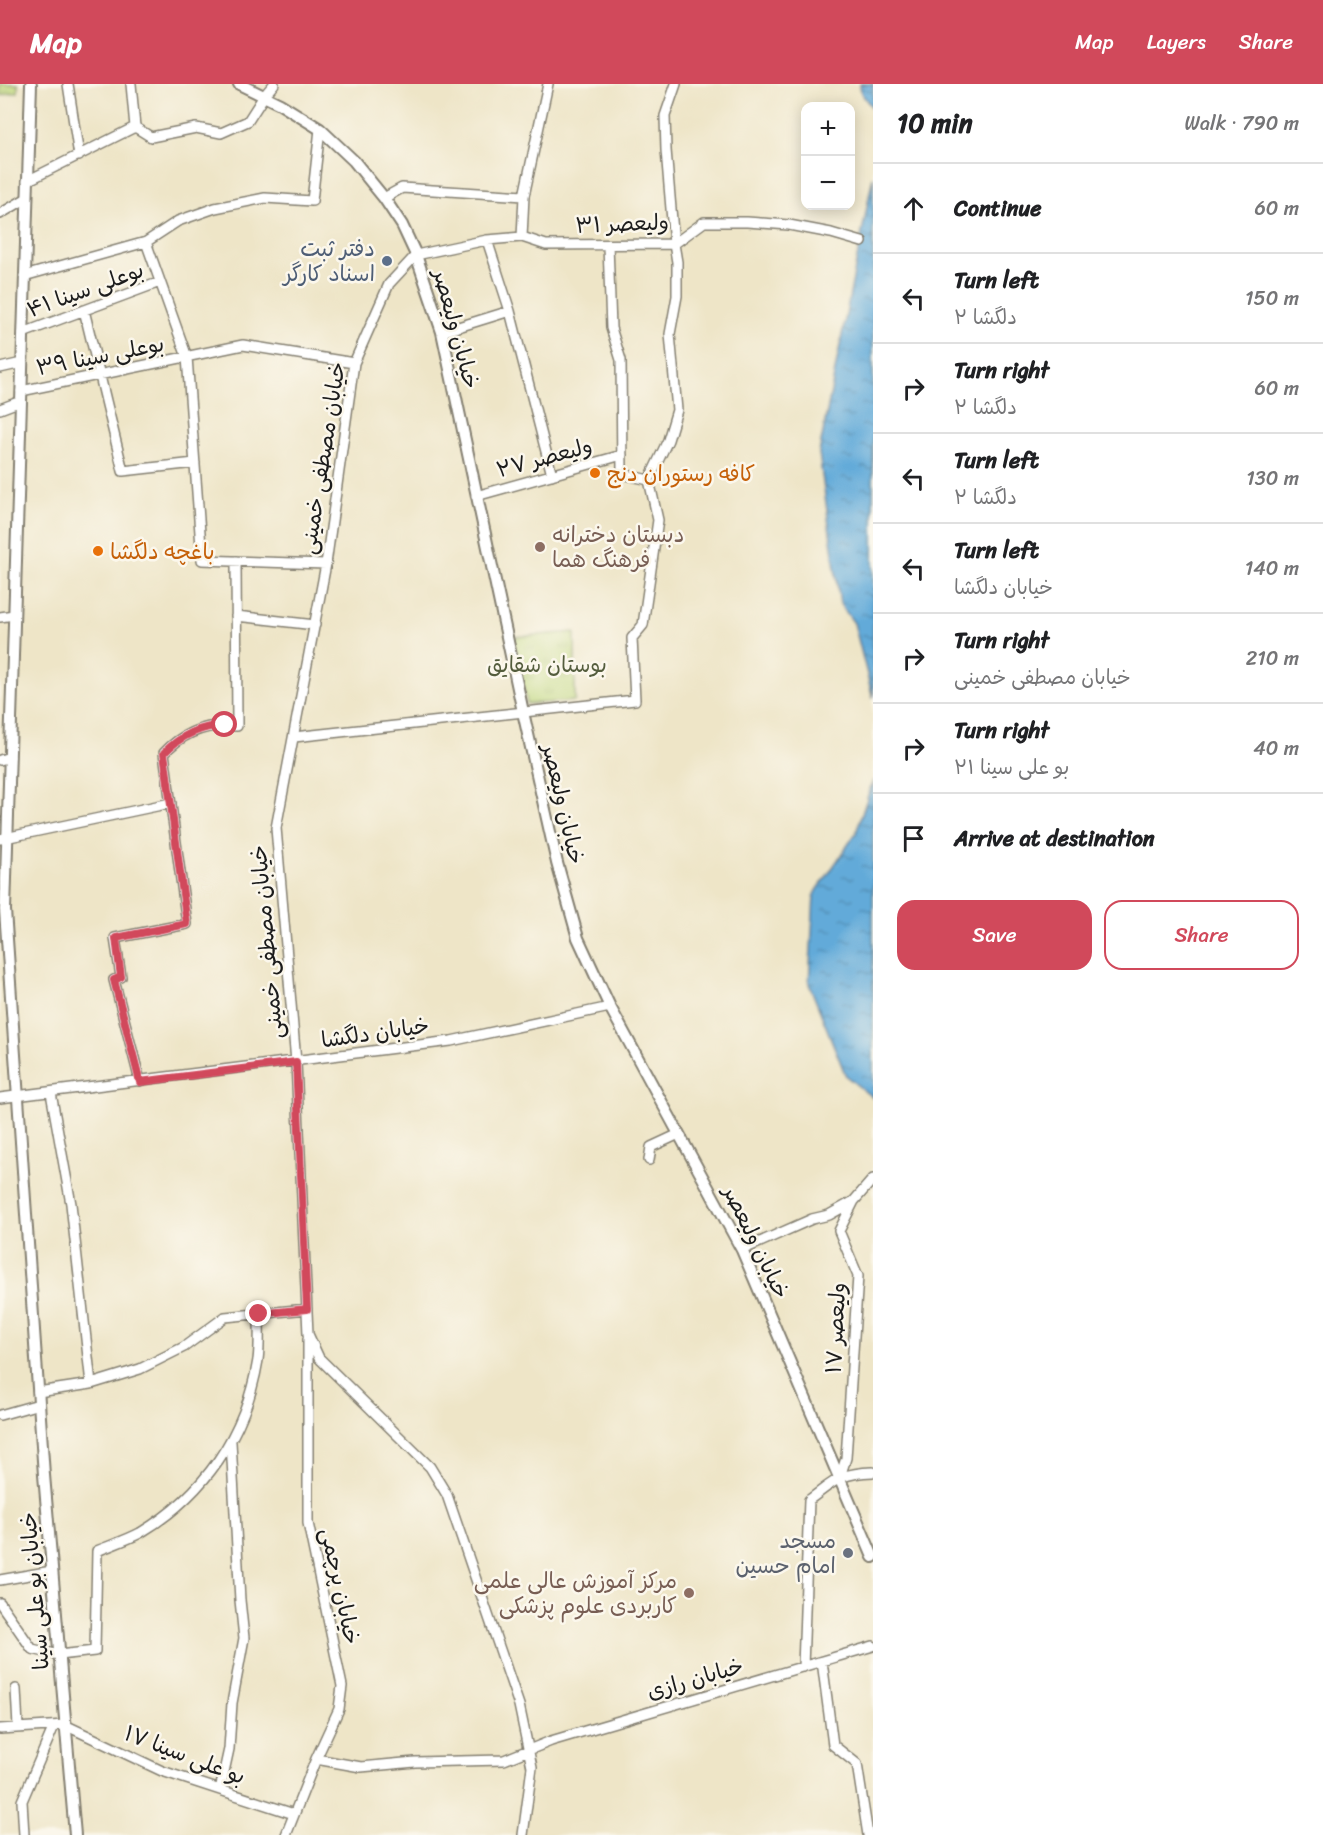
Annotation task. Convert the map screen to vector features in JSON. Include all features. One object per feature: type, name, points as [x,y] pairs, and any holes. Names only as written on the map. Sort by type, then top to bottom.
[{"type":"main road","name":"خیابان بو علی سینا","points":[[30,84],[14,615],[5,759],[5,910],[38,1392],[59,1655],[60,1725],[75,1835]]},
{"type":"main road","name":"خیابان ولیعصر","points":[[239,84],[320,129],[354,161],[402,225],[416,255],[442,332],[522,712],[556,862],[575,927],[610,1007],[742,1250],[873,1557]]},
{"type":"street","points":[[68,84],[79,156]]},
{"type":"street","points":[[131,84],[135,127]]},
{"type":"street","points":[[135,127],[151,137],[196,128],[221,133],[248,121],[274,84]]},
{"type":"street","points":[[522,237],[524,196],[548,84]]},
{"type":"street","points":[[294,737],[634,700],[632,638],[643,625],[658,520],[649,480],[668,440],[677,410],[670,334],[677,296],[677,262],[665,116],[676,84]]},
{"type":"street","points":[[27,182],[135,127]]},
{"type":"street","points":[[24,276],[146,242],[178,221],[215,208],[265,198],[312,201],[320,129]]},
{"type":"street","points":[[384,198],[402,188],[524,196]]},
{"type":"street","points":[[0,214],[27,198]]},
{"type":"street","name":"ولیعصر ۳۱","points":[[416,255],[487,240],[522,237],[546,245],[674,244],[704,222],[789,225],[862,242]]},
{"type":"street","points":[[487,240],[510,311],[552,475]]},
{"type":"street","points":[[146,242],[187,357],[202,560],[326,564]]},
{"type":"street","points":[[608,245],[611,328],[621,360],[622,474],[649,480]]},
{"type":"street","name":"خیابان مصطفی خمینی","points":[[416,255],[389,284],[354,363],[326,564],[276,828],[296,1062],[308,1334],[319,1358],[430,1467],[447,1495],[519,1705],[532,1767],[523,1835]]},
{"type":"street","name":"بوعلی سینا ۴۱","points":[[23,333],[160,282]]},
{"type":"street","points":[[84,310],[123,471],[195,463]]},
{"type":"street","points":[[442,332],[510,311]]},
{"type":"street","name":"بوعلی سینا ۳۹","points":[[0,408],[21,396],[100,375],[243,345],[354,363]]},
{"type":"street","points":[[0,368],[22,363]]},
{"type":"street","name":"ولیعصر ۲۷","points":[[476,496],[622,456]]},
{"type":"street","points":[[140,1082],[114,980],[121,977],[116,938],[187,924],[164,753],[181,737],[202,728],[214,725],[237,726],[236,561]]},
{"type":"street","points":[[0,617],[14,615]]},
{"type":"street","points":[[236,616],[315,625]]},
{"type":"street","points":[[4,838],[171,804]]},
{"type":"street","name":"خیابان دلگشا","points":[[0,1098],[451,1041],[610,1007]]},
{"type":"street","points":[[51,1093],[71,1204],[92,1384]]},
{"type":"street","points":[[649,1160],[651,1147],[679,1134]]},
{"type":"street","points":[[742,1250],[812,1219],[829,1215],[854,1201],[873,1179]]},
{"type":"street","name":"ولیعصر ۱۷","points":[[840,1478],[846,1458],[858,1275],[840,1231],[854,1201]]},
{"type":"street","points":[[38,1392],[92,1384],[124,1375],[162,1359],[225,1317],[307,1309]]},
{"type":"street","points":[[0,1603],[4,1615],[32,1649],[59,1655],[95,1651],[97,1551],[138,1534],[175,1510],[207,1479],[231,1442],[249,1401],[258,1358],[259,1314]]},
{"type":"street","name":"خیابان پرچمی","points":[[286,1835],[339,1708],[342,1686],[308,1523],[308,1334]]},
{"type":"street","points":[[0,1415],[39,1404]]},
{"type":"street","points":[[220,1790],[229,1749],[232,1703],[244,1638],[231,1442]]},
{"type":"street","points":[[803,1667],[809,1500],[851,1473],[873,1472]]},
{"type":"street","points":[[0,1580],[52,1571]]},
{"type":"street","name":"خیابان رازی","points":[[316,1759],[361,1767],[415,1762],[504,1760],[551,1741],[873,1646]]},
{"type":"street","points":[[822,1661],[832,1744],[857,1764],[868,1835]]},
{"type":"street","points":[[16,1689],[18,1727]]},
{"type":"street","points":[[0,1729],[60,1725],[22,1801],[24,1835]]},
{"type":"street","name":"بو علی سینا ۱۷","points":[[60,1725],[162,1771],[294,1814]]},
{"type":"green space","points":[[0,84],[18,84],[18,92],[0,96]]},
{"type":"green space","name":"بوستان شقایق","points":[[575,632],[575,701],[527,704],[513,637]]},
{"type":"water","points":[[860,84],[873,84],[873,109],[861,93]]},
{"type":"water","points":[[873,176],[873,698],[854,623],[840,604],[819,453]]},
{"type":"water","points":[[873,780],[873,1098],[846,1076],[809,984],[814,895],[856,833]]},
{"type":"place","name":"دفتر ثبت اسناد کارگر","points":[[387,261]]},
{"type":"place","name":"کافه رستوران دنج","points":[[595,473]]},
{"type":"place","name":"دبستان دخترانه فرهنگ هما","points":[[540,547]]},
{"type":"place","name":"باغچه دلگشا","points":[[98,551]]},
{"type":"place","name":"مسجد امام حسین","points":[[848,1553]]},
{"type":"place","name":"مرکز آموزش عالی علمی کاربردی علوم پزشکی","points":[[689,1593]]},
{"type":"route","points":[[225,725],[214,725],[191,732],[181,737],[164,753],[187,924],[116,938],[121,977],[114,980],[140,1082],[296,1062],[307,1309],[259,1314]]}]
